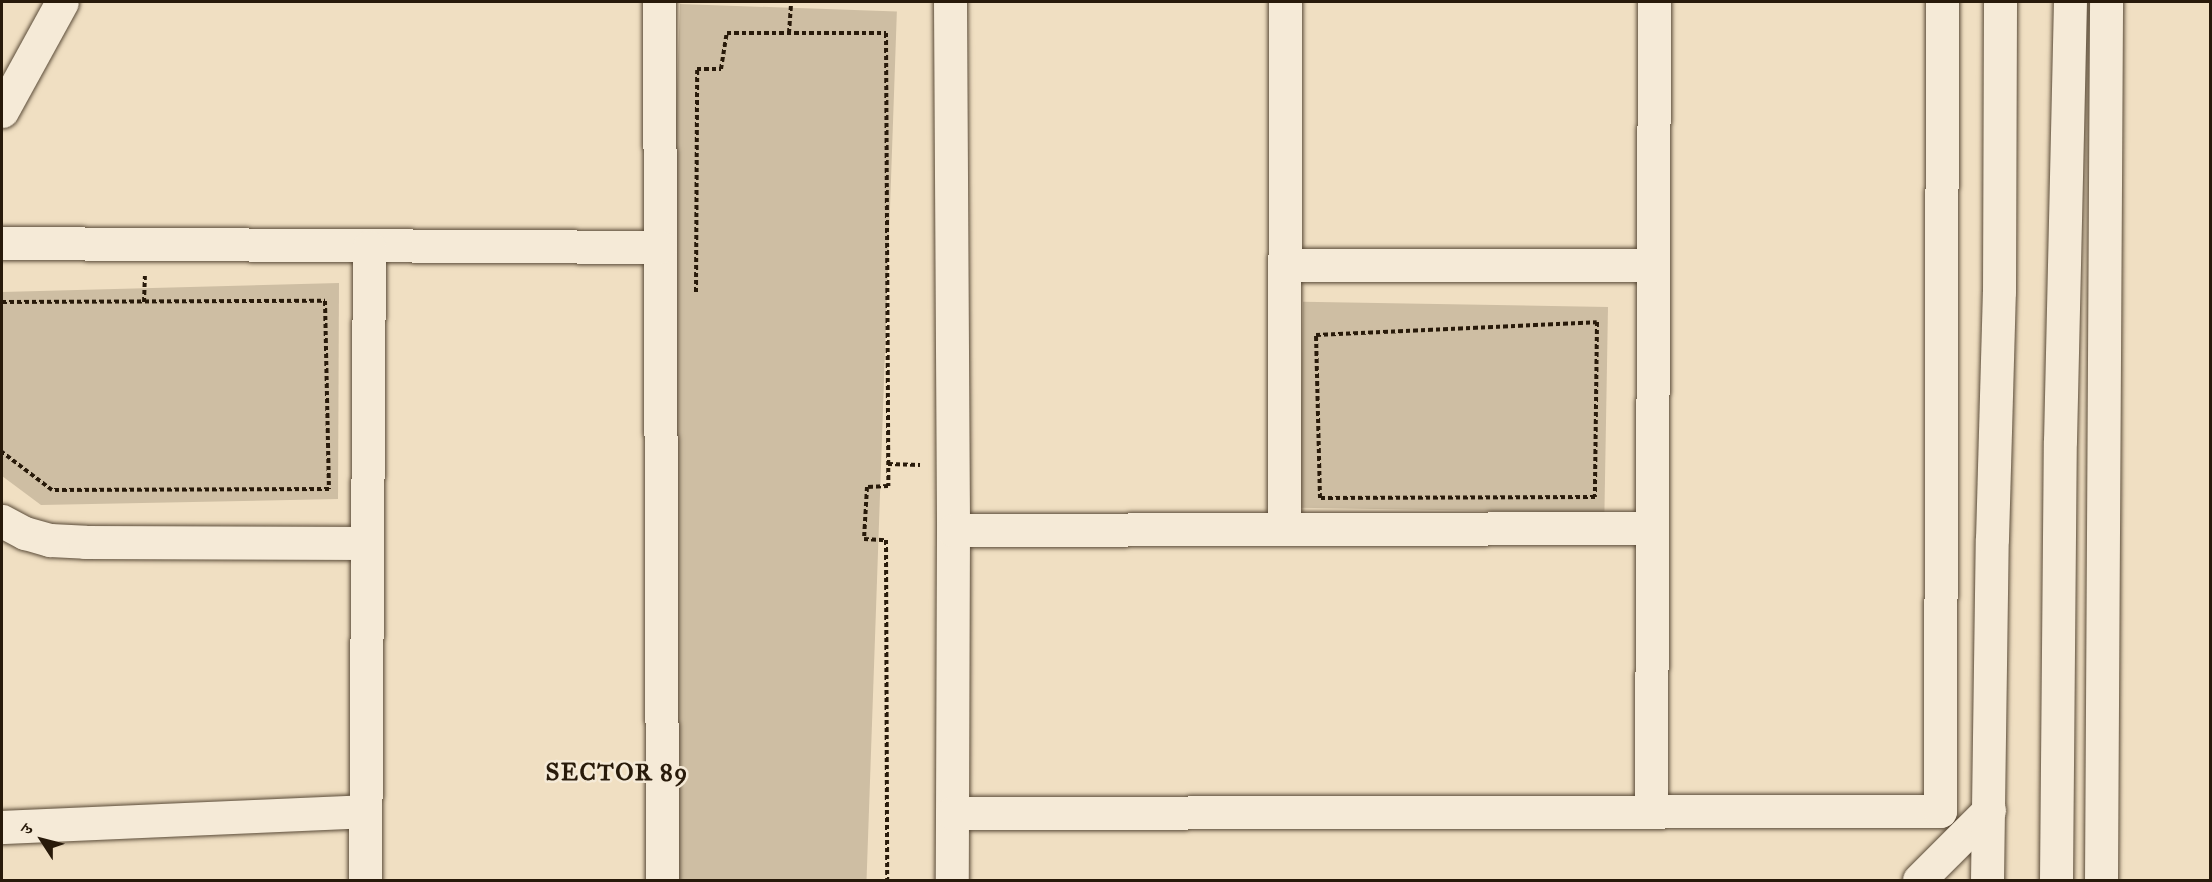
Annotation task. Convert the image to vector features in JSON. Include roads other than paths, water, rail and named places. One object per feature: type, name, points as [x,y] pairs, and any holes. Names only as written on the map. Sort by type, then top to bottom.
[{"type":"street","points":[[2,111],[62,2]]},
{"type":"street","points":[[659,2],[662,880]]},
{"type":"street","points":[[950,2],[952,880]]},
{"type":"street","points":[[1284,529],[1285,2]]},
{"type":"street","points":[[1651,811],[1654,2]]},
{"type":"street","points":[[1929,870],[1940,811],[1942,2]]},
{"type":"street","points":[[1987,880],[1992,539],[2000,292],[2000,2]]},
{"type":"street","points":[[2056,880],[2061,429],[2070,2]]},
{"type":"street","points":[[2099,880],[2106,2]]},
{"type":"street","points":[[2,243],[660,248]]},
{"type":"street","points":[[365,880],[369,247]]},
{"type":"street","points":[[1284,265],[1653,265]]},
{"type":"street","points":[[2,521],[25,533],[50,540],[367,543]]},
{"type":"street","points":[[953,530],[1652,528]]},
{"type":"street","points":[[1929,870],[1989,810]]},
{"type":"street","points":[[2,827],[365,811]]},
{"type":"street","points":[[952,813],[1940,811]]},
{"type":"street","points":[[2056,838],[2099,880]]},
{"type":"district","name":"SECTOR 89","points":[[617,773]]}]
